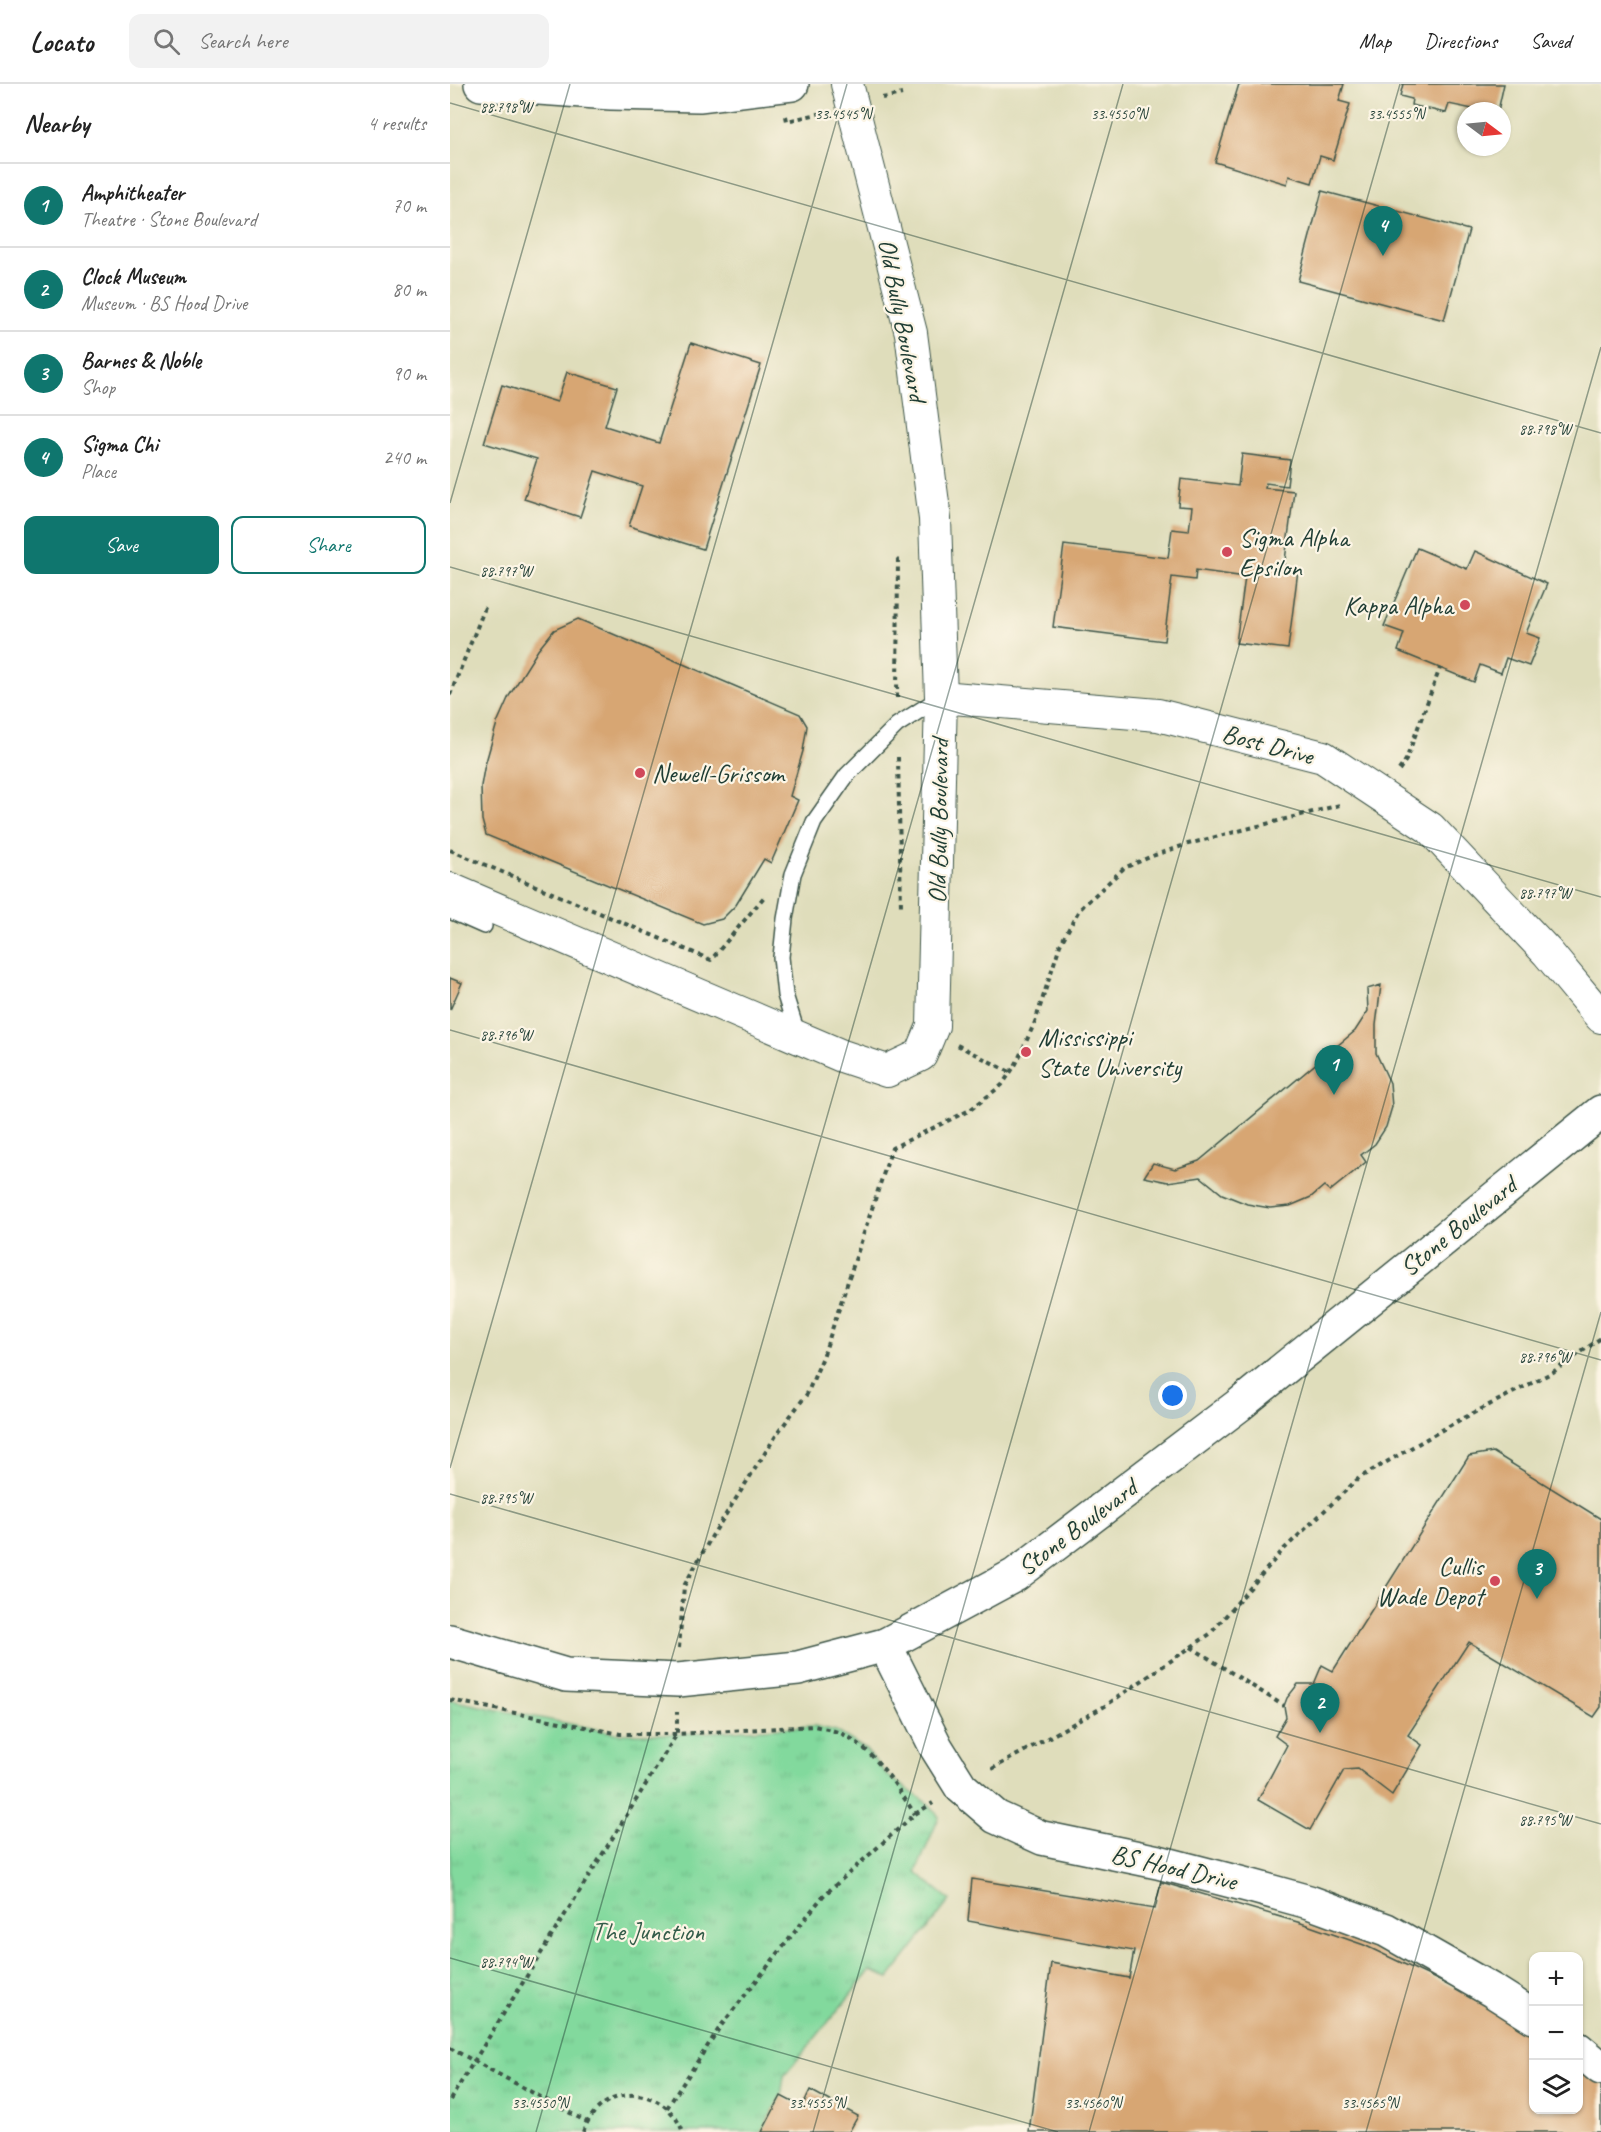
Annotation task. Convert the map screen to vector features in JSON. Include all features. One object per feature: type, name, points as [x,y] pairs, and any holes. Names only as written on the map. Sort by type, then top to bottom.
[{"type":"street","points":[[481,84],[611,93],[699,95],[792,84]]},
{"type":"street","name":"Old Bully Boulevard","points":[[450,890],[842,1056],[888,1071],[921,1055],[933,1026],[941,697],[935,519],[911,333],[846,84]]},
{"type":"street","name":"Bost Drive","points":[[941,697],[1158,715],[1323,757],[1430,828],[1547,952],[1601,1017]]},
{"type":"street","name":"Stone Boulevard","points":[[450,1641],[566,1675],[678,1680],[798,1668],[885,1645],[1015,1575],[1239,1405],[1601,1112]]},
{"type":"street","name":"BS Hood Drive","points":[[885,1645],[936,1747],[961,1787],[996,1816],[1042,1838],[1158,1862],[1251,1886],[1309,1902],[1386,1930],[1493,1991],[1529,2014]]},
{"type":"street","points":[[1583,2053],[1601,2068]]},
{"type":"lane","points":[[799,1039],[785,995],[781,957],[793,874],[814,822],[847,775],[897,725],[941,697]]},
{"type":"lane","points":[[450,911],[484,926]]},
{"type":"path","points":[[450,695],[486,605]]},
{"type":"path","points":[[450,2100],[677,1734],[684,1586],[712,1536],[779,1431],[807,1394],[823,1357],[892,1148],[970,1110],[1002,1085],[1016,1064],[1035,1022],[1060,945],[1079,910],[1124,868],[1188,844],[1381,795],[1406,760],[1440,668]]},
{"type":"path","points":[[450,850],[711,960],[765,897],[769,887]]},
{"type":"path","points":[[668,2108],[720,2027],[823,1896],[915,1814],[1105,1706],[1210,1634],[1283,1550],[1359,1478],[1456,1422],[1553,1372],[1601,1338]]},
{"type":"path","points":[[1191,1647],[1284,1706]]},
{"type":"path","points":[[450,1700],[620,1734],[677,1734],[814,1726],[836,1731],[865,1749],[915,1814]]},
{"type":"path","points":[[450,2048],[587,2122]]},
{"type":"path","points":[[583,2132],[596,2109],[609,2100],[624,2095],[640,2095],[654,2099],[668,2108],[683,2132]]},
{"type":"shaded area","name":"Mississippi State University","points":[[450,84],[1601,84],[1601,2132],[450,2132]]},
{"type":"green space","name":"The Junction","points":[[450,1700],[620,1734],[677,1734],[814,1726],[836,1731],[865,1749],[888,1776],[930,1805],[939,1817],[916,1872],[950,1900],[889,1978],[870,1971],[784,2076],[781,2096],[762,2132],[450,2132]]},
{"type":"building","points":[[1239,84],[1344,84],[1339,101],[1350,104],[1333,160],[1320,156],[1312,183],[1289,176],[1287,184],[1215,162]]},
{"type":"building","points":[[1403,84],[1504,84],[1500,102],[1457,102],[1457,106],[1449,104],[1446,113],[1411,105],[1412,99],[1400,96]]},
{"type":"building","points":[[1322,191],[1469,230],[1444,320],[1298,281]]},
{"type":"building","points":[[691,343],[761,365],[703,549],[629,526],[642,486],[595,471],[580,517],[524,499],[537,459],[484,443],[502,385],[557,402],[567,372],[617,387],[605,426],[659,443]]},
{"type":"building","name":"Sigma Alpha Epsilon","points":[[1242,454],[1290,460],[1287,486],[1266,483],[1265,488],[1294,491],[1284,568],[1298,570],[1288,649],[1236,643],[1245,577],[1196,570],[1195,580],[1172,577],[1164,641],[1053,627],[1064,545],[1168,558],[1172,529],[1189,531],[1192,507],[1178,506],[1181,479],[1238,486]]},
{"type":"building","name":"Kappa Alpha","points":[[1417,548],[1467,569],[1475,551],[1547,584],[1526,633],[1540,638],[1529,666],[1506,658],[1501,673],[1480,665],[1474,682],[1398,651],[1404,633],[1384,626]]},
{"type":"building","name":"Newell-Grissom","points":[[578,619],[800,714],[807,726],[803,751],[790,796],[798,800],[771,863],[764,859],[736,905],[722,919],[703,924],[486,835],[482,820],[481,786],[497,723],[509,696],[538,650],[554,630]]},
{"type":"building","points":[[450,978],[462,983],[450,1010]]},
{"type":"building","points":[[1381,985],[1376,1025],[1376,1053],[1390,1083],[1392,1107],[1386,1127],[1375,1144],[1361,1155],[1366,1162],[1330,1191],[1324,1186],[1311,1197],[1290,1206],[1270,1208],[1247,1204],[1222,1194],[1201,1177],[1168,1182],[1144,1177],[1153,1163],[1175,1169],[1199,1161],[1355,1031],[1368,1011],[1367,989]]},
{"type":"building","name":"Cullis Wade Depot","points":[[1493,1452],[1601,1519],[1601,1707],[1594,1717],[1469,1642],[1408,1735],[1422,1745],[1392,1795],[1358,1769],[1344,1770],[1310,1830],[1258,1800],[1287,1745],[1275,1736],[1286,1717],[1284,1706],[1287,1698],[1298,1684],[1314,1684],[1322,1665],[1333,1671],[1469,1456]]},
{"type":"building","points":[[972,1879],[1155,1909],[1161,1882],[1301,1923],[1364,1945],[1465,1993],[1529,2032],[1529,2114],[1583,2114],[1583,2070],[1601,2083],[1601,2132],[1029,2132],[1051,1963],[1129,1978],[1134,1951],[968,1921]]},
{"type":"building","points":[[810,2090],[858,2116],[849,2132],[762,2132],[781,2096],[802,2107]]},
{"type":"place","name":"Sigma Chi","points":[[1383,256]]},
{"type":"place","name":"Sigma Alpha Epsilon","points":[[1227,552]]},
{"type":"place","name":"Kappa Alpha","points":[[1465,605]]},
{"type":"place","name":"Newell-Grissom","points":[[640,773]]},
{"type":"place","name":"Mississippi State University","points":[[1026,1052]]},
{"type":"place","name":"Amphitheater","points":[[1334,1095]]},
{"type":"place","name":"Cullis Wade Depot","points":[[1495,1581]]},
{"type":"place","name":"Barnes & Noble","points":[[1537,1599]]},
{"type":"place","name":"Clock Museum","points":[[1320,1733]]}]
